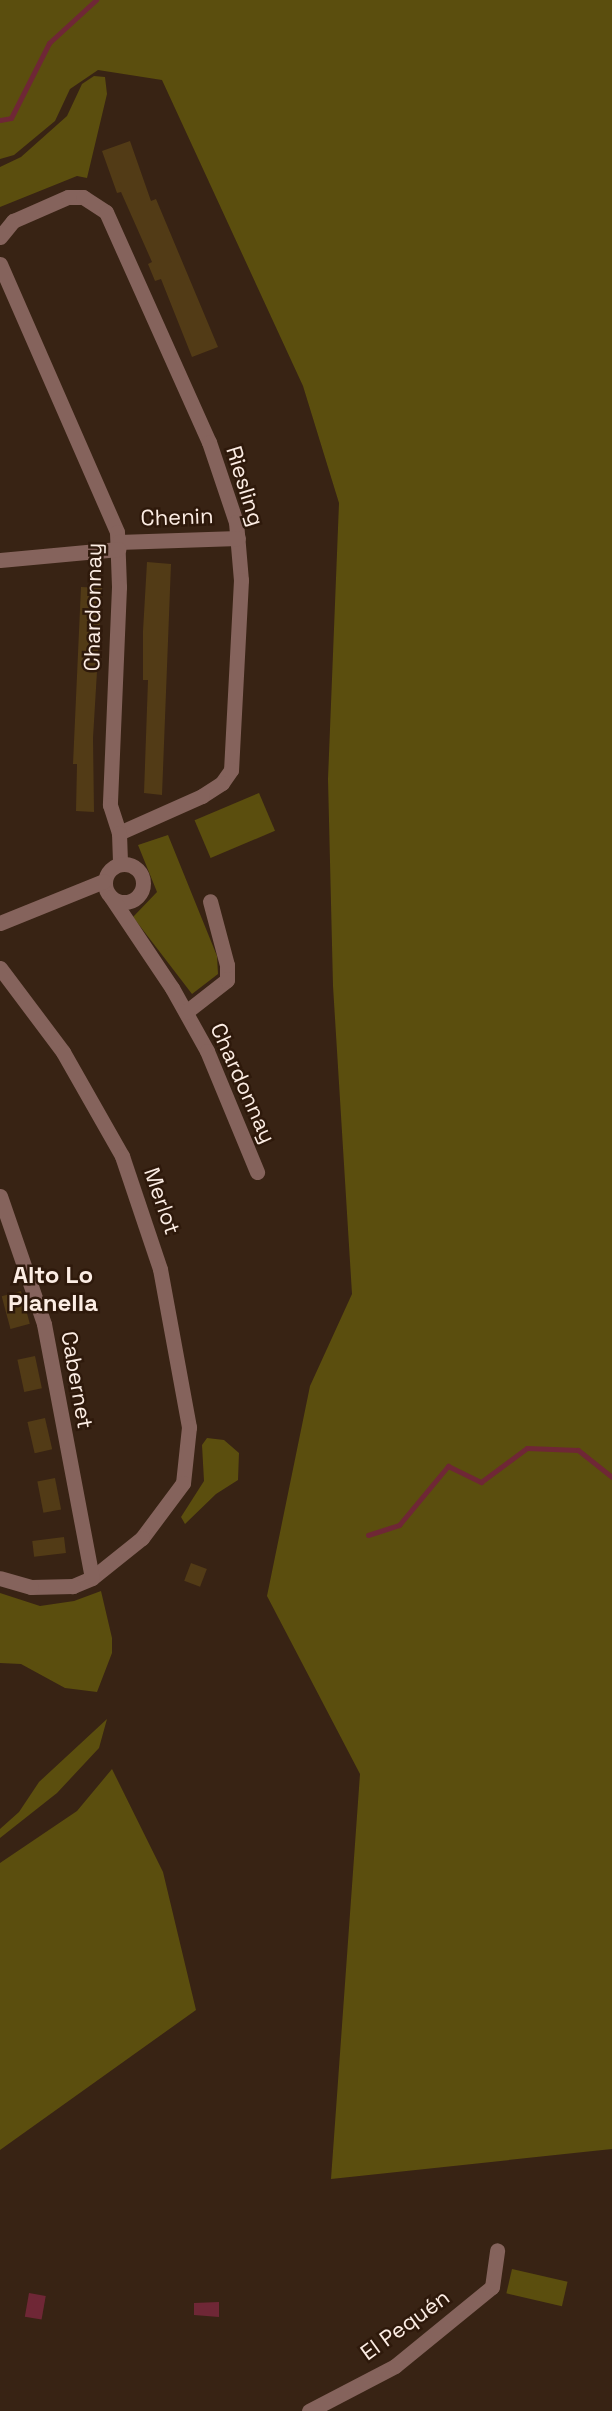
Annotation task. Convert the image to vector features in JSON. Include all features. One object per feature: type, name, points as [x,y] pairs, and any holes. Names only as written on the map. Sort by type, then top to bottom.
[{"type":"street","name":"Riesling","points":[[0,237],[14,221],[42,207],[76,196],[89,200],[106,213],[209,442],[238,538],[241,600],[231,770],[222,783],[202,796],[119,833]]},
{"type":"street","name":"Chardonnay","points":[[0,264],[103,497],[118,545],[110,805],[119,833],[120,864]]},
{"type":"street","name":"Chenin","points":[[0,560],[118,545],[238,538]]},
{"type":"street","points":[[0,923],[104,881],[109,870],[120,864],[137,868],[143,878],[141,890],[128,901],[111,897],[104,881]]},
{"type":"street","name":"Chardonnay","points":[[111,897],[186,1012],[226,1091],[257,1172]]},
{"type":"street","name":"Chardonnay","points":[[186,1012],[227,980],[227,965],[210,901]]},
{"type":"street","name":"Merlot","points":[[0,968],[85,1085],[137,1193],[160,1269],[189,1427],[183,1483],[142,1538],[92,1578]]},
{"type":"street","name":"Cabernet","points":[[0,1196],[33,1283],[47,1334],[92,1578]]},
{"type":"street","points":[[0,1578],[50,1588],[73,1586],[92,1578]]},
{"type":"street","name":"El Pequén","points":[[309,2411],[395,2366],[492,2287],[497,2250]]},
{"type":"shaded area","points":[[0,0],[612,0],[612,2149],[331,2179],[360,1774],[267,1596],[310,1386],[352,1294],[333,986],[328,779],[339,503],[303,386],[162,80],[98,70],[70,89],[55,121],[14,155],[0,159]]},
{"type":"shaded area","points":[[94,76],[105,77],[107,94],[87,178],[77,176],[0,207],[0,167],[21,157],[67,116],[82,84]]},
{"type":"shaded area","points":[[259,793],[275,831],[211,858],[195,820]]},
{"type":"shaded area","points":[[168,835],[217,956],[218,974],[192,994],[133,917],[157,892],[138,845]]},
{"type":"shaded area","points":[[207,1438],[224,1440],[239,1453],[238,1480],[216,1494],[185,1524],[181,1517],[204,1481],[202,1445]]},
{"type":"shaded area","points":[[101,1591],[112,1638],[112,1653],[97,1692],[65,1688],[21,1664],[0,1663],[0,1593],[40,1606],[74,1601]]},
{"type":"shaded area","points":[[107,1719],[99,1748],[57,1793],[0,1838],[0,1829],[19,1812],[39,1782]]},
{"type":"shaded area","points":[[112,1769],[163,1872],[196,2010],[0,2150],[0,1863],[77,1811]]},
{"type":"shaded area","points":[[512,2269],[568,2282],[562,2306],[506,2293]]},
{"type":"shaded area","points":[[29,2293],[46,2296],[42,2320],[25,2317]]},
{"type":"shaded area","points":[[219,2302],[219,2317],[194,2315],[194,2303]]},
{"type":"building","points":[[130,141],[151,201],[156,199],[218,347],[192,357],[161,279],[155,281],[148,264],[152,262],[121,192],[117,193],[102,151]]},
{"type":"building","points":[[147,562],[171,564],[162,795],[144,793],[148,680],[143,680],[143,631]]},
{"type":"building","points":[[81,587],[102,588],[93,738],[94,812],[76,811],[77,764],[73,764]]},
{"type":"building","points":[[21,1291],[30,1324],[10,1329],[2,1296]]},
{"type":"building","points":[[35,1356],[42,1388],[24,1392],[17,1360]]},
{"type":"building","points":[[45,1418],[52,1449],[35,1453],[27,1422]]},
{"type":"building","points":[[55,1478],[61,1509],[43,1513],[37,1481]]},
{"type":"building","points":[[64,1537],[66,1553],[34,1557],[32,1541]]},
{"type":"building","points":[[191,1563],[207,1569],[200,1587],[184,1581]]},
{"type":"waterway","points":[[0,120],[11,118],[49,43],[96,0]]},
{"type":"waterway","points":[[368,1535],[399,1525],[448,1466],[481,1482],[527,1448],[578,1450],[612,1477]]},
{"type":"district","name":"Alto Lo Planella","points":[[53,1289]]}]
